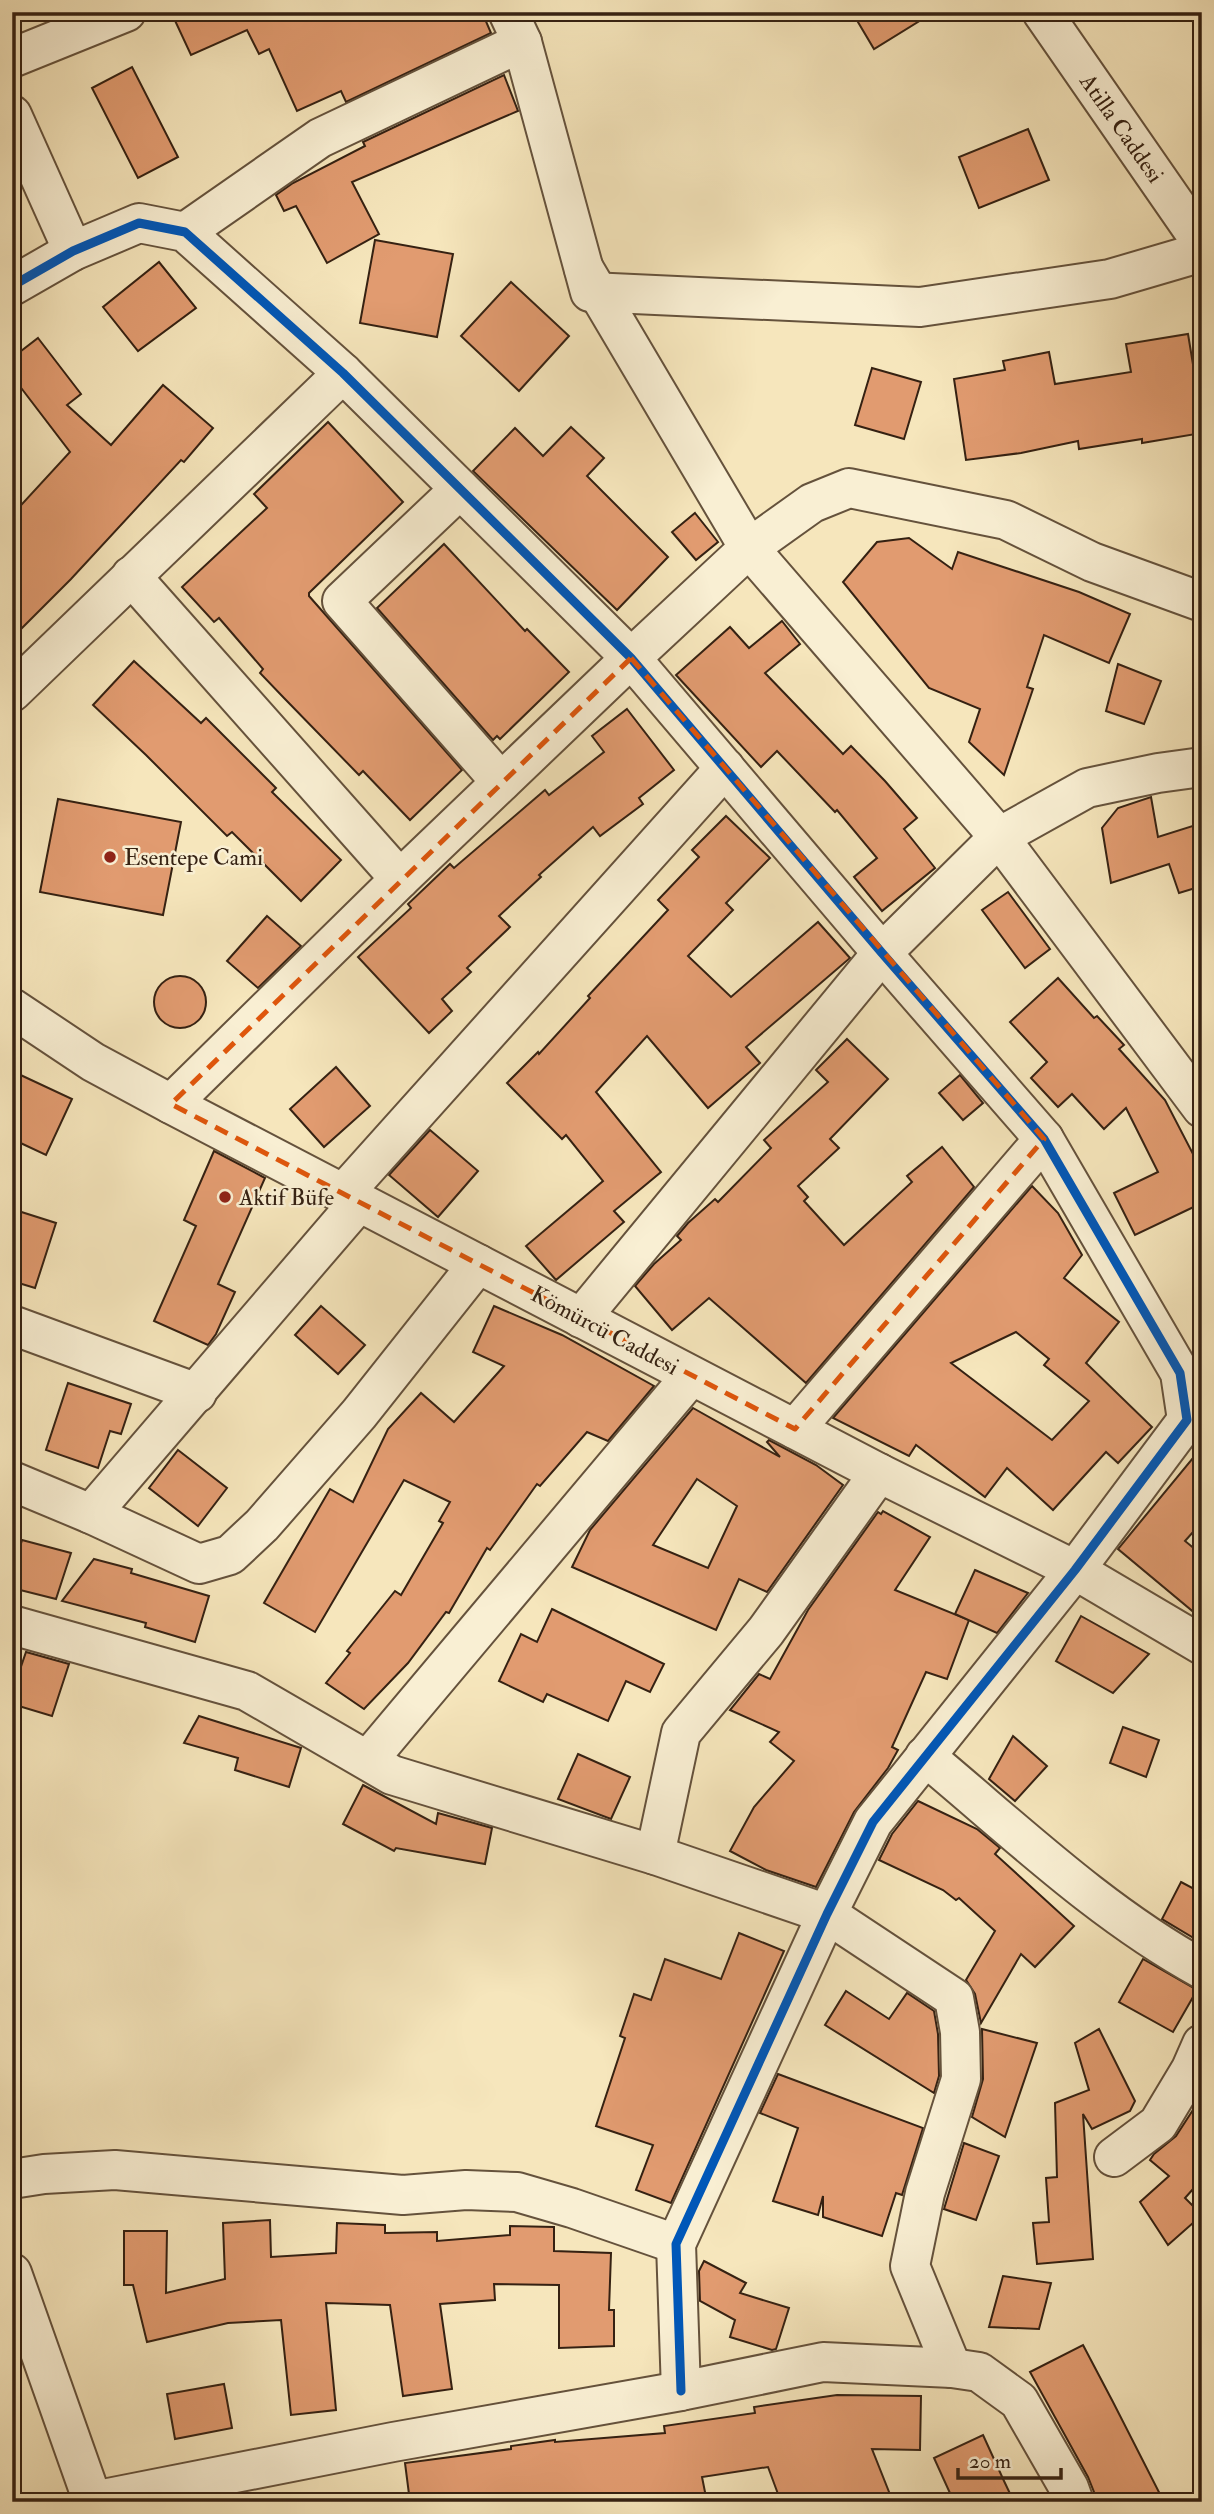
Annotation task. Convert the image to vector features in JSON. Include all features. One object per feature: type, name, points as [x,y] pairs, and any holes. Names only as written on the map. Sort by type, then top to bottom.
[{"type":"street","points":[[12,58],[126,12]]},
{"type":"street","name":"Atilla Caddesi","points":[[1042,12],[1189,196],[1202,243]]},
{"type":"street","points":[[185,232],[320,138],[515,27],[591,280],[749,548],[999,837],[1202,1108]]},
{"type":"street","points":[[12,115],[74,251]]},
{"type":"street","points":[[12,286],[74,251],[138,223],[185,232],[343,373],[631,658],[881,953],[1044,1139],[1191,1375],[1187,1420],[1075,1570],[873,1822],[827,1914],[676,2244],[681,2391]]},
{"type":"street","points":[[591,280],[920,307],[1110,279],[1202,252]]},
{"type":"street","points":[[12,692],[343,373]]},
{"type":"street","points":[[171,1104],[400,879],[631,658],[749,548],[812,503],[849,488],[1006,520],[1092,562],[1202,602]]},
{"type":"street","points":[[460,489],[342,601],[501,782]]},
{"type":"street","points":[[131,576],[400,879]]},
{"type":"street","points":[[581,1318],[881,953],[999,837],[1087,788],[1202,767]]},
{"type":"street","points":[[91,1514],[197,1393],[351,1198],[725,768]]},
{"type":"street","name":"Kömürcü Caddesi","points":[[12,1008],[93,1062],[171,1104],[879,1473],[1075,1570],[1202,1645]]},
{"type":"street","points":[[795,1429],[1044,1139]]},
{"type":"street","points":[[12,1481],[199,1564],[230,1555],[262,1525],[359,1415],[478,1264]]},
{"type":"street","points":[[12,1325],[197,1393]]},
{"type":"street","points":[[368,1760],[691,1376]]},
{"type":"street","points":[[655,1855],[681,1733],[766,1631],[879,1473]]},
{"type":"street","points":[[12,1625],[247,1691],[392,1775],[655,1855],[827,1914],[954,1998],[960,2032],[961,2079],[925,2193],[910,2266],[952,2368]]},
{"type":"street","points":[[925,1756],[1097,1900],[1159,1946],[1202,1969]]},
{"type":"street","points":[[1114,2157],[1158,2124],[1202,2045]]},
{"type":"street","points":[[12,2179],[44,2174],[115,2170],[403,2195],[466,2190],[517,2192],[676,2244]]},
{"type":"street","points":[[12,2273],[93,2501],[823,2362],[952,2368],[979,2372],[1019,2401],[1069,2488],[1074,2502]]},
{"type":"highlighted area","points":[[631,658],[1044,1139],[795,1429],[171,1104]]},
{"type":"building","points":[[171,12],[482,12],[491,33],[346,102],[341,91],[297,111],[269,49],[259,54],[247,30],[191,55]]},
{"type":"building","points":[[852,12],[934,12],[874,49]]},
{"type":"building","points":[[132,67],[178,157],[138,178],[92,88]]},
{"type":"building","points":[[504,75],[518,111],[352,182],[379,234],[327,263],[296,206],[284,211],[276,195],[293,183],[365,146],[363,142]]},
{"type":"building","points":[[1028,129],[1049,180],[979,208],[959,157]]},
{"type":"building","points":[[375,240],[453,254],[437,337],[360,323]]},
{"type":"building","points":[[159,262],[196,308],[138,351],[103,307]]},
{"type":"building","points":[[511,282],[569,336],[519,391],[461,336]]},
{"type":"building","points":[[1188,334],[1202,433],[1142,443],[1142,439],[1079,449],[1078,441],[1021,453],[966,460],[954,379],[1005,370],[1003,361],[1049,352],[1055,384],[1131,372],[1126,344]]},
{"type":"building","points":[[38,338],[81,394],[67,405],[111,445],[163,385],[213,428],[184,462],[181,460],[71,579],[12,638],[12,515],[70,452],[12,376],[12,358]]},
{"type":"building","points":[[872,368],[921,382],[904,439],[855,425]]},
{"type":"building","points":[[328,422],[403,502],[309,593],[309,596],[462,770],[410,820],[363,771],[359,775],[260,673],[263,669],[219,618],[214,622],[182,587],[267,508],[254,494]]},
{"type":"building","points":[[571,427],[604,458],[587,476],[668,557],[617,610],[473,471],[515,428],[543,456]]},
{"type":"building","points":[[695,513],[718,542],[696,560],[672,532]]},
{"type":"building","points":[[909,538],[952,569],[958,552],[1079,592],[1130,614],[1109,663],[1044,635],[1027,687],[1033,689],[1004,775],[969,742],[980,709],[929,688],[843,582],[877,542]]},
{"type":"building","points":[[444,544],[525,631],[527,629],[569,672],[500,739],[497,736],[493,740],[377,608]]},
{"type":"building","points":[[782,621],[800,644],[765,673],[843,754],[851,746],[885,781],[917,818],[904,829],[935,868],[882,911],[854,877],[877,858],[837,810],[835,812],[777,751],[761,767],[676,675],[730,627],[749,648]]},
{"type":"building","points":[[134,661],[201,723],[206,718],[276,788],[272,792],[341,860],[301,901],[232,832],[227,836],[93,705]]},
{"type":"building","points":[[1118,664],[1161,681],[1144,724],[1106,711]]},
{"type":"building","points":[[627,709],[674,770],[639,798],[643,804],[600,836],[593,827],[539,875],[541,877],[499,916],[510,927],[467,968],[471,972],[442,999],[452,1011],[429,1033],[358,957],[411,908],[408,904],[450,864],[454,868],[545,790],[549,795],[604,752],[592,736]]},
{"type":"building","points":[[1151,797],[1158,837],[1202,823],[1202,886],[1179,893],[1169,864],[1111,883],[1102,828],[1118,808]]},
{"type":"building","name":"Esentepe Cami","points":[[58,799],[181,822],[163,915],[40,892]]},
{"type":"building","points":[[726,816],[770,858],[726,903],[733,910],[688,956],[731,997],[818,922],[850,958],[746,1047],[760,1063],[708,1108],[647,1036],[596,1092],[661,1172],[614,1211],[624,1222],[556,1280],[526,1246],[603,1181],[566,1135],[562,1139],[507,1083],[538,1052],[539,1054],[590,998],[588,996],[668,910],[658,900],[699,857],[692,850]]},
{"type":"building","points":[[1008,892],[1050,949],[1025,968],[982,910]]},
{"type":"building","points":[[267,916],[301,946],[258,988],[227,961]]},
{"type":"building","points":[[180,976],[190,978],[198,984],[204,992],[204,1012],[198,1020],[190,1026],[180,1028],[170,1026],[162,1020],[156,1012],[154,1002],[156,992],[162,984],[170,978]]},
{"type":"building","points":[[1058,978],[1094,1018],[1097,1016],[1124,1045],[1119,1049],[1165,1100],[1193,1154],[1202,1150],[1202,1203],[1135,1235],[1114,1193],[1158,1172],[1126,1108],[1104,1129],[1072,1094],[1058,1107],[1031,1078],[1047,1062],[1010,1022]]},
{"type":"building","points":[[847,1039],[888,1079],[830,1139],[839,1148],[798,1186],[808,1197],[804,1201],[844,1245],[912,1182],[907,1176],[942,1147],[974,1187],[806,1383],[709,1298],[672,1330],[635,1286],[654,1264],[681,1240],[677,1236],[688,1223],[715,1199],[718,1202],[771,1148],[764,1140],[828,1082],[816,1070]]},
{"type":"building","points":[[336,1067],[370,1106],[324,1147],[290,1109]]},
{"type":"building","points":[[12,1071],[72,1099],[46,1155],[12,1139]]},
{"type":"building","points":[[960,1075],[983,1103],[963,1120],[939,1093]]},
{"type":"building","points":[[430,1130],[478,1171],[438,1217],[389,1175]]},
{"type":"building","points":[[214,1151],[265,1178],[218,1284],[235,1292],[216,1334],[208,1345],[154,1321],[196,1226],[184,1220]]},
{"type":"building","points":[[1032,1186],[1058,1213],[1082,1255],[1064,1278],[1119,1322],[1086,1363],[1152,1427],[1118,1463],[1106,1452],[1053,1510],[1007,1468],[985,1497],[916,1445],[909,1456],[833,1418]],"holes":[[[1016,1332],[1049,1359],[1044,1365],[1089,1401],[1052,1440],[951,1363]]]},
{"type":"building","points":[[12,1209],[56,1223],[35,1288],[12,1281]]},
{"type":"building","points":[[321,1306],[365,1345],[338,1374],[295,1335]]},
{"type":"building","points":[[494,1306],[562,1335],[654,1386],[608,1441],[587,1432],[540,1486],[537,1484],[490,1550],[487,1548],[449,1613],[446,1612],[408,1663],[364,1709],[326,1683],[350,1653],[347,1651],[395,1591],[401,1595],[443,1523],[439,1521],[450,1502],[404,1480],[315,1632],[264,1603],[330,1489],[353,1502],[388,1429],[421,1393],[454,1422],[504,1366],[473,1352]]},
{"type":"building","points":[[68,1383],[131,1404],[121,1434],[110,1431],[98,1468],[46,1450]]},
{"type":"building","points":[[693,1408],[780,1457],[767,1442],[769,1440],[816,1465],[843,1485],[767,1592],[739,1579],[716,1630],[572,1567],[590,1530]],"holes":[[[697,1479],[737,1506],[708,1568],[653,1545]]]},
{"type":"building","points":[[1202,1447],[1202,1522],[1185,1541],[1202,1555],[1202,1619],[1118,1549]]},
{"type":"building","points":[[178,1450],[227,1488],[198,1526],[149,1488]]},
{"type":"building","points":[[883,1511],[930,1537],[895,1590],[969,1620],[947,1679],[926,1672],[892,1747],[898,1750],[888,1768],[854,1812],[816,1887],[766,1870],[730,1851],[754,1807],[794,1761],[770,1742],[779,1732],[730,1710],[759,1674],[770,1679],[808,1610],[878,1512],[881,1514]]},
{"type":"building","points":[[22,1540],[71,1553],[56,1599],[12,1588],[12,1575]]},
{"type":"building","points":[[94,1559],[132,1569],[131,1573],[209,1596],[195,1642],[145,1627],[146,1623],[62,1601]]},
{"type":"building","points":[[975,1570],[1028,1593],[997,1633],[955,1614]]},
{"type":"building","points":[[552,1609],[664,1664],[650,1692],[626,1681],[608,1721],[547,1694],[543,1702],[499,1681],[521,1634],[537,1642]]},
{"type":"building","points":[[1081,1616],[1149,1654],[1113,1693],[1056,1661]]},
{"type":"building","points":[[26,1652],[69,1664],[52,1716],[12,1704],[12,1693]]},
{"type":"building","points":[[199,1716],[301,1748],[289,1787],[235,1770],[238,1758],[184,1743]]},
{"type":"building","points":[[1123,1727],[1159,1740],[1146,1777],[1110,1763]]},
{"type":"building","points":[[1013,1736],[1047,1766],[1015,1801],[989,1779]]},
{"type":"building","points":[[578,1754],[630,1777],[611,1819],[558,1799]]},
{"type":"building","points":[[363,1785],[436,1824],[438,1813],[492,1828],[485,1864],[396,1848],[394,1851],[343,1824]]},
{"type":"building","points":[[918,1801],[977,1829],[1000,1848],[995,1854],[1074,1926],[1035,1967],[1021,1954],[981,2023],[975,1994],[966,1980],[995,1931],[959,1898],[956,1900],[943,1890],[879,1860],[892,1834]]},
{"type":"building","points":[[1181,1882],[1202,1893],[1202,1943],[1162,1919]]},
{"type":"building","points":[[739,1933],[784,1951],[671,2203],[636,2190],[653,2145],[596,2126],[625,2038],[620,2036],[634,1994],[651,2000],[665,1959],[721,1979]]},
{"type":"building","points":[[1143,1959],[1197,1990],[1173,2032],[1119,2002]]},
{"type":"building","points":[[846,1991],[889,2019],[907,1993],[934,2011],[938,2034],[939,2076],[934,2093],[825,2025]]},
{"type":"building","points":[[982,2029],[1037,2043],[1005,2137],[972,2117],[983,2079]]},
{"type":"building","points":[[1099,2029],[1135,2101],[1130,2111],[1092,2129],[1083,2114],[1093,2259],[1037,2264],[1033,2223],[1049,2222],[1046,2178],[1057,2177],[1055,2103],[1089,2090],[1075,2043]]},
{"type":"building","points":[[778,2074],[923,2128],[902,2195],[896,2193],[882,2236],[823,2217],[823,2196],[818,2215],[773,2201],[798,2128],[760,2113]]},
{"type":"building","points":[[1202,2096],[1202,2179],[1185,2198],[1202,2215],[1168,2245],[1140,2202],[1169,2176],[1150,2160],[1176,2136]]},
{"type":"building","points":[[964,2143],[999,2156],[976,2220],[944,2209]]},
{"type":"building","points":[[270,2220],[271,2257],[336,2253],[337,2223],[385,2225],[385,2233],[437,2232],[437,2241],[510,2235],[510,2226],[554,2227],[554,2251],[611,2253],[609,2310],[614,2310],[614,2346],[559,2348],[559,2285],[494,2284],[495,2300],[440,2304],[452,2389],[403,2396],[390,2305],[326,2303],[336,2410],[291,2415],[281,2320],[228,2323],[147,2342],[133,2285],[124,2285],[124,2231],[167,2231],[166,2293],[225,2279],[223,2223]]},
{"type":"building","points":[[704,2261],[746,2283],[740,2293],[789,2308],[776,2349],[730,2337],[735,2320],[700,2301],[699,2271]]},
{"type":"building","points":[[1003,2276],[1051,2283],[1039,2329],[989,2327]]},
{"type":"building","points":[[1083,2345],[1164,2502],[1098,2502],[1088,2477],[1030,2372]]},
{"type":"building","points":[[224,2384],[232,2428],[175,2439],[167,2394]]},
{"type":"building","points":[[837,2395],[921,2396],[920,2450],[872,2449],[893,2502],[781,2502],[768,2467],[702,2477],[707,2502],[583,2502],[582,2497],[546,2502],[410,2502],[405,2463],[511,2449],[511,2446],[555,2440],[665,2433],[664,2426],[755,2413],[754,2407]]},
{"type":"building","points":[[983,2435],[1014,2502],[954,2502],[934,2458]]},
{"type":"cycle path","points":[[12,286],[73,251],[139,223],[185,232],[343,373],[631,658],[1044,1139],[1180,1373],[1187,1420],[1075,1570],[873,1822],[827,1914],[676,2244],[681,2391]]},
{"type":"place","name":"Esentepe Cami","points":[[110,857]]},
{"type":"place","name":"Aktif Büfe","points":[[225,1197]]}]
